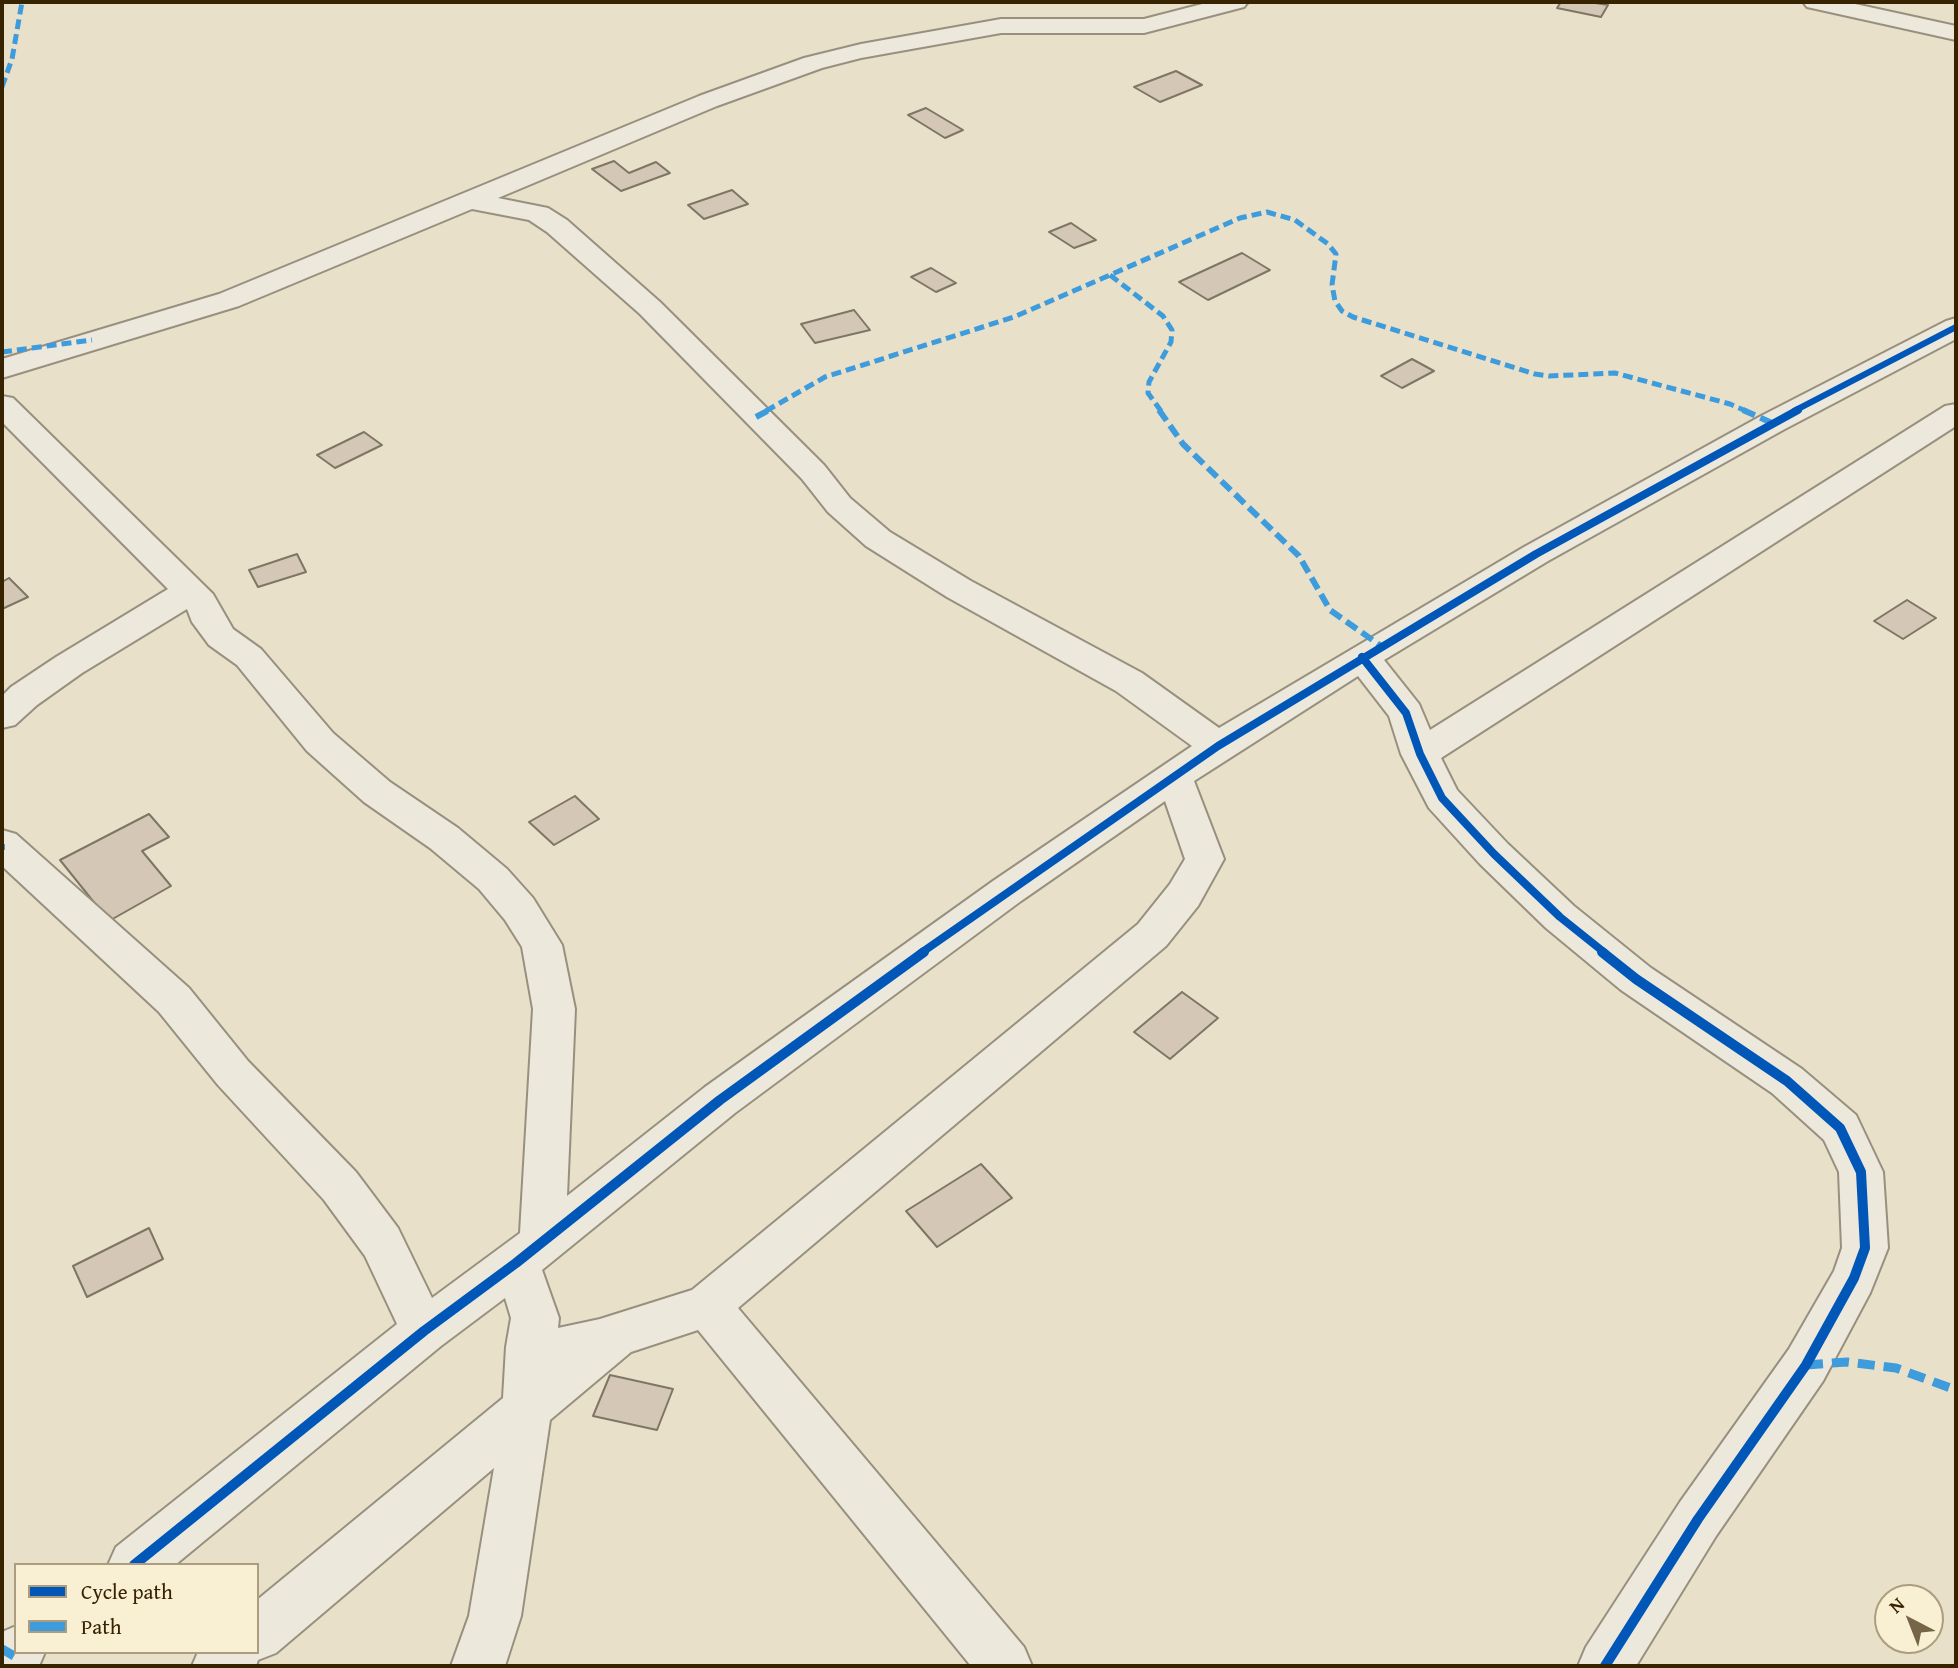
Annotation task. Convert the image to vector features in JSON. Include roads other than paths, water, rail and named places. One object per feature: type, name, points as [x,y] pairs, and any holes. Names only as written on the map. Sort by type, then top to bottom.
[{"type":"street","points":[[2,369],[229,300],[719,97],[813,63],[861,51],[1002,26],[1144,26],[1236,2]]},
{"type":"street","points":[[1815,2],[1956,33]]},
{"type":"street","points":[[545,169],[542,202],[549,219]]},
{"type":"street","points":[[469,200],[538,214],[549,219],[650,308],[755,417],[813,472],[839,505],[878,539],[959,589],[1129,682],[1218,746]]},
{"type":"street","points":[[136,1563],[424,1331],[529,1253],[720,1100],[1007,891],[1218,746],[1536,554],[1772,423],[1956,327]]},
{"type":"street","points":[[1917,346],[1956,355]]},
{"type":"street","points":[[2,405],[201,602],[209,622],[221,637],[249,657],[320,742],[377,792],[444,838],[493,879],[519,909],[542,945],[554,1009],[529,1253],[535,1318],[525,1410],[495,1616],[478,1666]]},
{"type":"street","points":[[1420,754],[1956,414]]},
{"type":"street","points":[[2,716],[24,696],[69,665],[189,592]]},
{"type":"street","points":[[1362,657],[1406,713],[1420,754],[1442,798],[1503,863],[1560,916],[1636,979],[1787,1081],[1840,1128],[1861,1171],[1865,1248],[1854,1278],[1806,1365],[1698,1519],[1605,1666]]},
{"type":"street","points":[[530,1347],[556,1350],[618,1336],[707,1306],[1153,935],[1184,895],[1205,859],[1174,776]]},
{"type":"street","points":[[2,844],[174,1000],[270,1114],[340,1186],[382,1242],[424,1331]]},
{"type":"street","points":[[707,1306],[1005,1666]]},
{"type":"street","points":[[259,1632],[525,1410],[618,1336]]},
{"type":"street","points":[[219,1666],[233,1654]]}]
